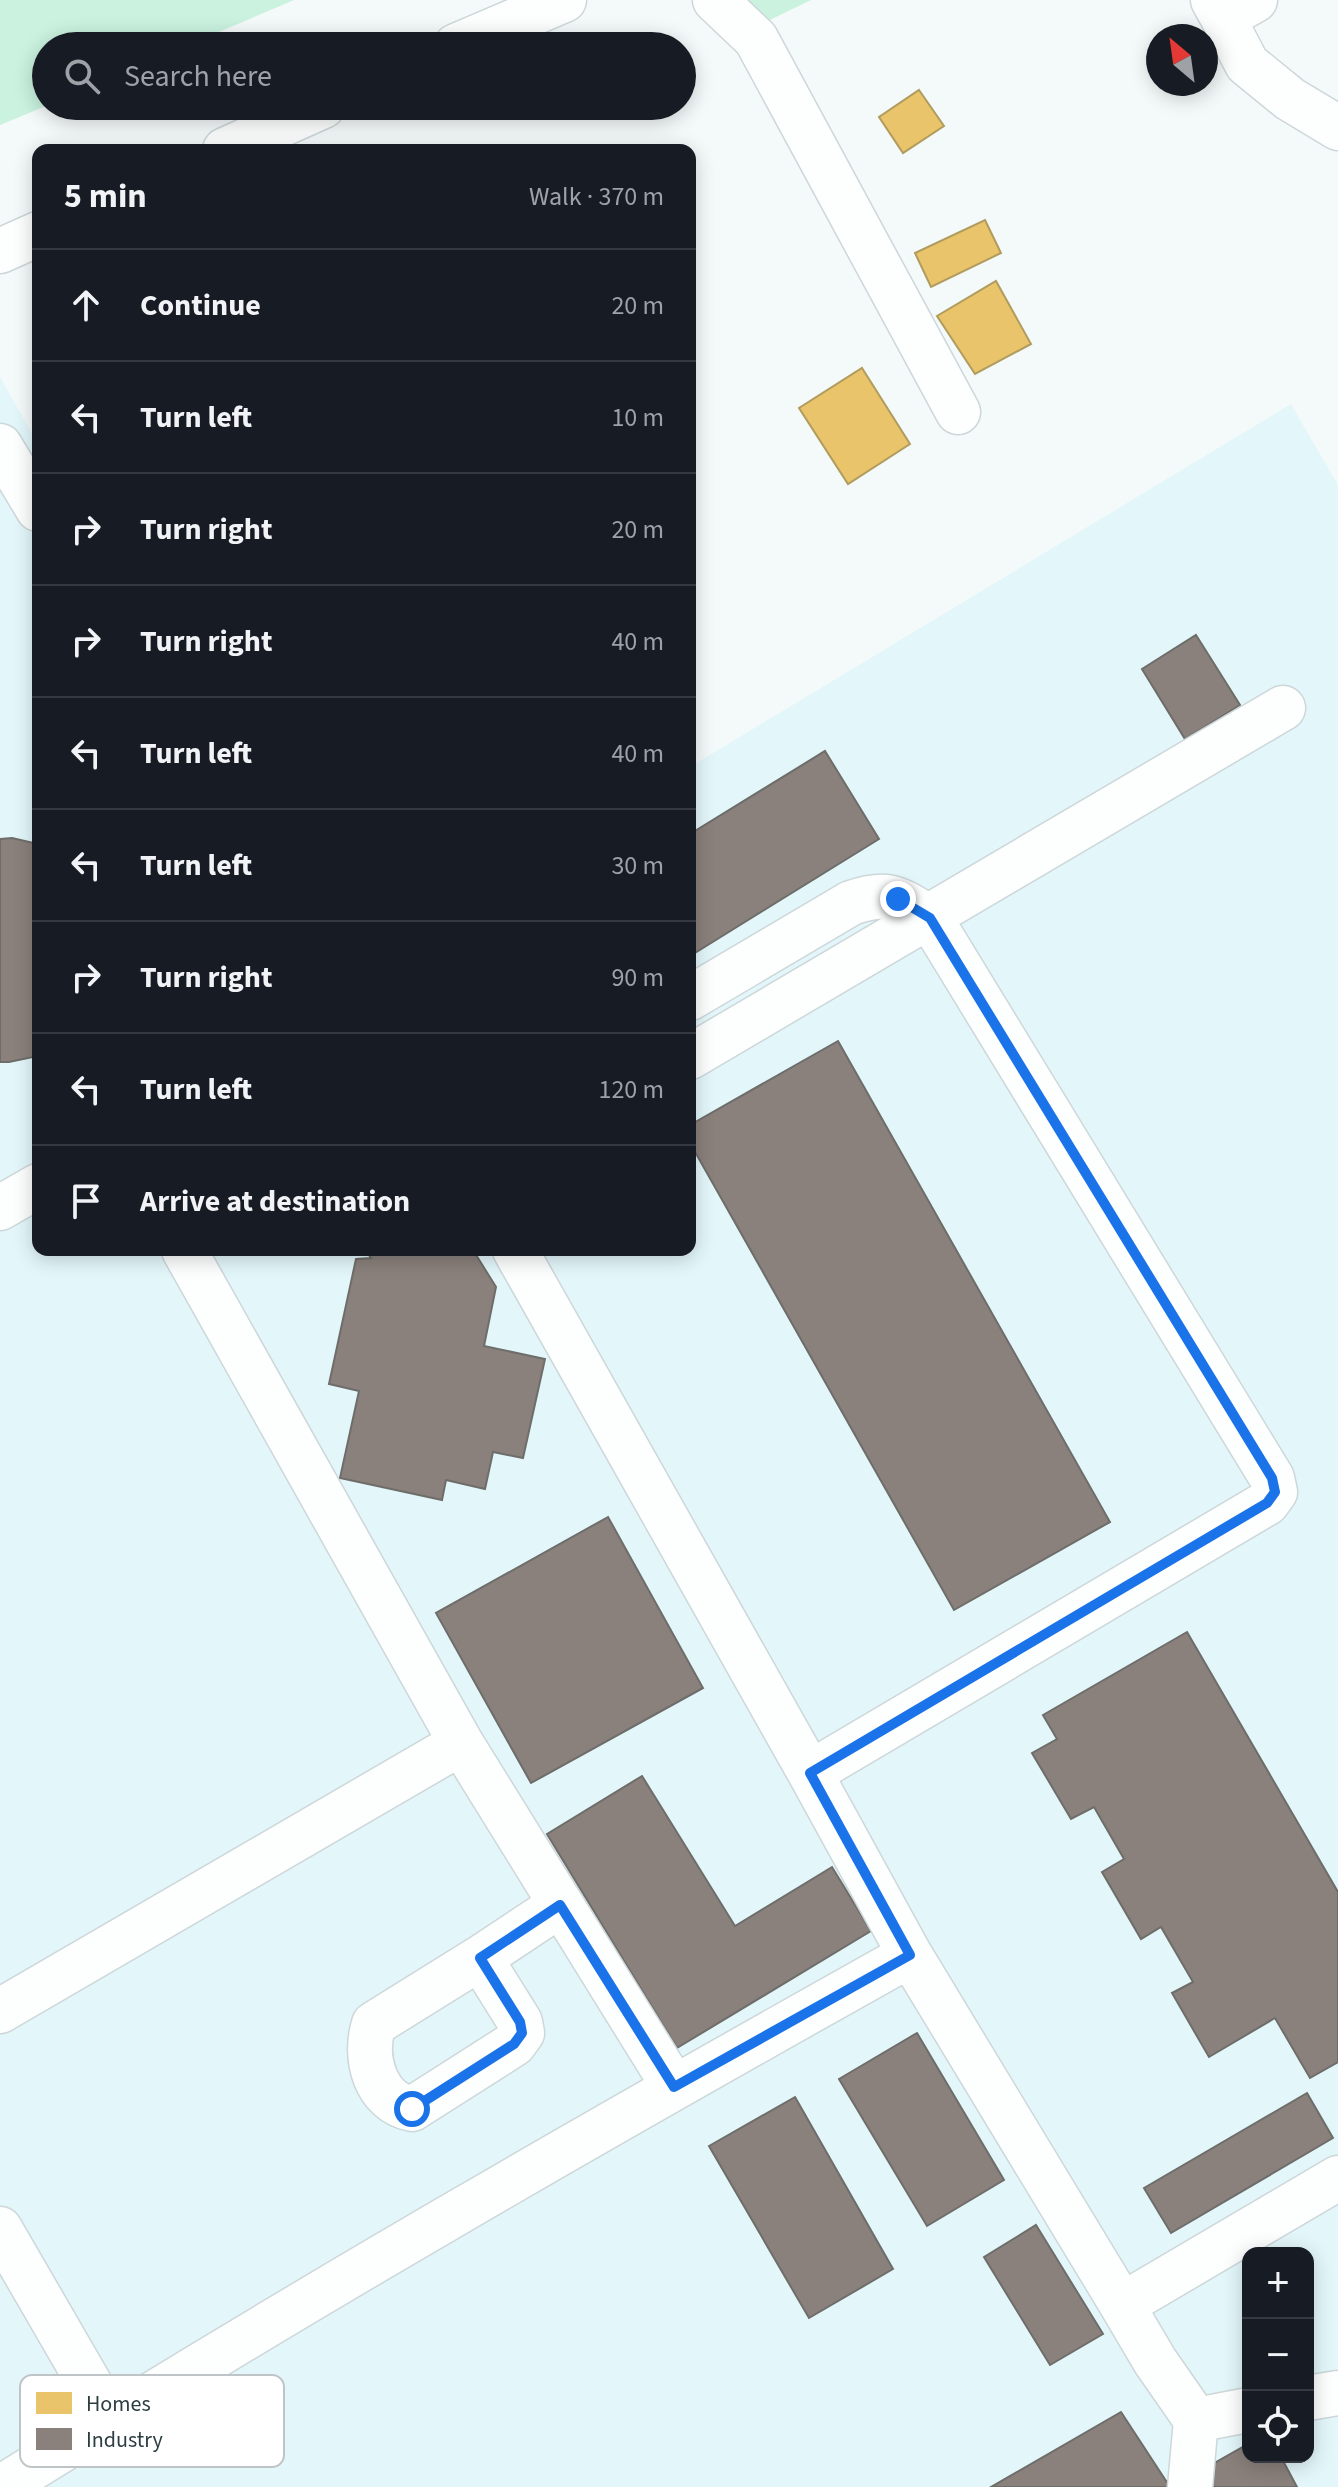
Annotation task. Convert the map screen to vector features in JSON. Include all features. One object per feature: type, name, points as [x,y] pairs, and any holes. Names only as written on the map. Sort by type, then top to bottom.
[{"type":"lane","points":[[489,32],[564,0]]},
{"type":"lane","points":[[715,0],[756,39],[958,412]]},
{"type":"lane","points":[[1230,6],[1247,64],[1290,99],[1338,128]]},
{"type":"lane","points":[[238,144],[292,120]]},
{"type":"lane","points":[[0,251],[32,237]]},
{"type":"lane","points":[[0,446],[32,499]]},
{"type":"lane","points":[[696,1054],[1283,708]]},
{"type":"lane","points":[[696,994],[851,903],[879,893],[898,899],[930,918],[1272,1478],[1275,1492],[1267,1503],[810,1773]]},
{"type":"lane","points":[[0,1208],[32,1189]]},
{"type":"lane","points":[[187,1256],[461,1743],[674,2087]]},
{"type":"lane","points":[[518,1256],[910,1955],[1155,2361],[1196,2420],[1190,2487]]},
{"type":"lane","points":[[0,2011],[461,1743]]},
{"type":"lane","points":[[480,1958],[560,1905]]},
{"type":"lane","points":[[185,2375],[674,2087],[910,1955]]},
{"type":"lane","points":[[1122,2305],[1338,2178]]},
{"type":"lane","points":[[0,2229],[85,2375]]},
{"type":"lane","points":[[1314,2397],[1338,2393]]},
{"type":"lane","points":[[1196,2420],[1242,2411]]},
{"type":"lane","points":[[2,2487],[34,2467]]},
{"type":"shaded area","points":[[0,377],[32,433],[32,1256],[696,1256],[696,763],[1291,404],[1338,485],[1338,2487],[0,2487]]},
{"type":"green space","points":[[0,0],[294,0],[219,32],[32,32],[32,112],[0,125]]},
{"type":"green space","points":[[735,0],[811,0],[753,28]]},
{"type":"building: Homes","points":[[919,90],[944,126],[903,153],[879,117]]},
{"type":"building: Homes","points":[[985,220],[1001,253],[931,287],[915,253]]},
{"type":"building: Homes","points":[[996,281],[1031,344],[975,374],[937,316]]},
{"type":"building: Homes","points":[[862,368],[910,444],[848,484],[799,408]]},
{"type":"building: Industry","points":[[1196,635],[1240,705],[1185,739],[1142,669]]},
{"type":"building: Industry","points":[[825,751],[879,839],[696,952],[696,830]]},
{"type":"building: Industry","points":[[0,839],[32,843],[32,1057],[9,1062],[0,1062]]},
{"type":"building: Industry","points":[[838,1041],[1110,1522],[954,1610],[696,1154],[696,1122]]},
{"type":"building: Industry","points":[[370,1256],[477,1256],[496,1287],[484,1346],[545,1359],[523,1458],[493,1452],[485,1489],[446,1480],[442,1500],[340,1478],[359,1391],[329,1384],[356,1259],[371,1258]]},
{"type":"building: Industry","points":[[608,1517],[703,1688],[531,1783],[436,1613]]},
{"type":"building: Industry","points":[[1187,1632],[1338,1892],[1338,2062],[1310,2078],[1275,2018],[1209,2057],[1172,1993],[1193,1982],[1161,1927],[1141,1939],[1102,1872],[1124,1859],[1094,1807],[1071,1819],[1032,1753],[1057,1739],[1043,1715]]},
{"type":"building: Industry","points":[[642,1776],[735,1926],[832,1867],[871,1931],[677,2048],[547,1834]]},
{"type":"building: Industry","points":[[917,2033],[1004,2180],[927,2226],[839,2079]]},
{"type":"building: Industry","points":[[1307,2093],[1333,2138],[1171,2233],[1144,2188]]},
{"type":"building: Industry","points":[[795,2097],[893,2269],[809,2318],[709,2146]]},
{"type":"building: Industry","points":[[1036,2225],[1103,2334],[1050,2365],[984,2257]]},
{"type":"building: Industry","points":[[1121,2412],[1170,2487],[991,2487]]},
{"type":"building: Industry","points":[[1242,2447],[1242,2463],[1284,2463],[1297,2487],[1204,2487],[1197,2473]]},
{"type":"route","points":[[412,2109],[514,2044],[522,2033],[520,2022],[480,1958],[560,1905],[674,2087],[910,1955],[810,1773],[1267,1503],[1275,1492],[1272,1478],[930,918],[898,899]]}]
